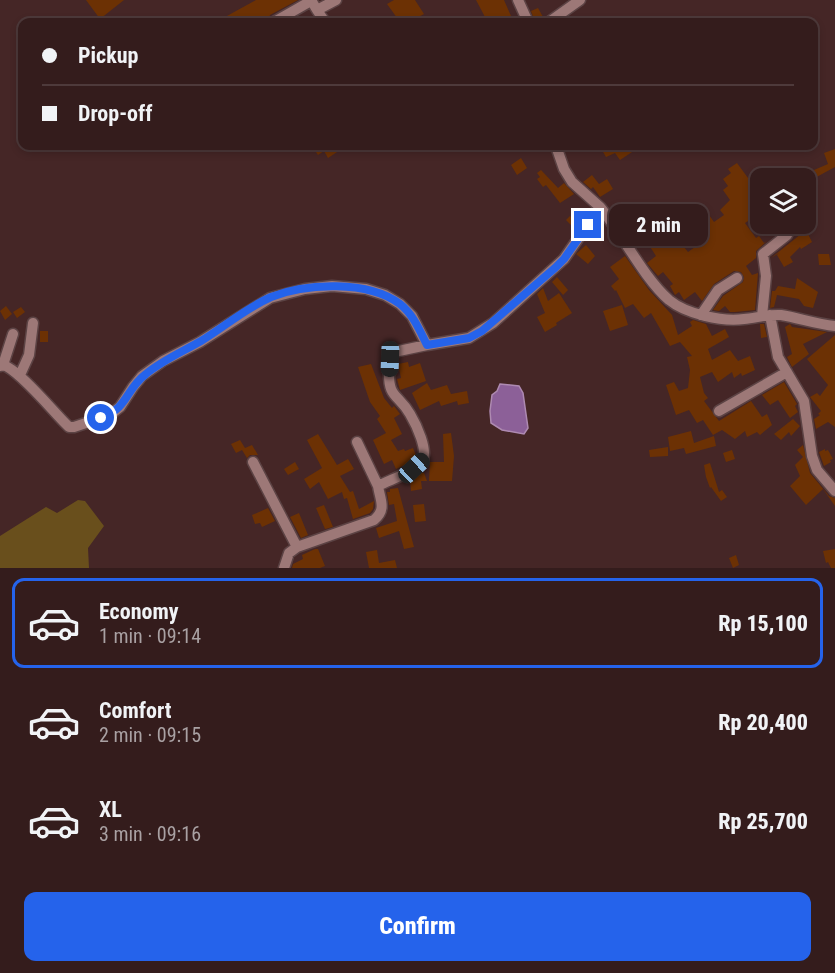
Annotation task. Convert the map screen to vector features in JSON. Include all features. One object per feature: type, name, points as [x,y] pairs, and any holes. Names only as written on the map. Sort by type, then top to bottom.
[{"type":"street","points":[[283,18],[313,4],[336,0]]},
{"type":"street","points":[[518,0],[526,18]]},
{"type":"street","points":[[554,18],[575,1]]},
{"type":"street","points":[[313,4],[323,18]]},
{"type":"street","points":[[557,150],[564,169],[572,182],[600,207],[633,254],[669,299],[701,315],[727,320],[779,315],[835,326]]},
{"type":"street","points":[[378,486],[414,468],[423,459],[426,451],[411,415],[392,392],[389,382],[390,359],[398,350],[469,338],[493,323],[564,259],[600,207]]},
{"type":"street","points":[[787,234],[763,254],[766,276],[766,316],[778,357],[804,402],[812,456],[817,470],[835,491]]},
{"type":"street","points":[[701,315],[718,290],[737,278]]},
{"type":"street","points":[[13,334],[2,366],[9,367],[20,375],[69,427],[110,414],[120,408],[133,387],[152,369],[270,298],[305,289],[332,286],[366,289],[385,295],[400,304],[412,316],[427,345]]},
{"type":"street","points":[[20,375],[29,355],[33,323]]},
{"type":"street","points":[[719,411],[787,372]]},
{"type":"street","points":[[284,568],[290,553],[297,547],[374,520],[379,516],[383,507],[378,486],[357,442]]},
{"type":"street","points":[[254,462],[297,547]]},
{"type":"shaded area","points":[[500,384],[519,386],[523,393],[528,428],[524,434],[502,430],[491,423],[492,395]]},
{"type":"shaded area","points":[[78,500],[85,501],[104,526],[88,548],[89,568],[0,568],[0,536],[46,507],[57,513]]},
{"type":"building","points":[[86,0],[124,0],[101,18]]},
{"type":"building","points":[[256,0],[298,0],[270,15],[269,18],[223,18]]},
{"type":"building","points":[[394,0],[415,0],[424,14],[416,18],[397,18],[387,4]]},
{"type":"building","points":[[476,0],[504,0],[511,16],[483,18],[485,17]]},
{"type":"building","points":[[538,8],[543,18],[534,18],[531,11]]},
{"type":"building","points":[[835,149],[835,167],[816,177],[816,169],[828,164],[824,153]]},
{"type":"building","points":[[315,150],[340,150],[328,158],[324,151],[318,155]]},
{"type":"building","points":[[602,150],[635,150],[620,160],[615,153],[606,157]]},
{"type":"building","points":[[521,158],[527,168],[517,175],[511,165]]},
{"type":"building","points":[[737,163],[748,178],[750,176],[750,220],[745,223],[750,234],[756,238],[759,236],[764,243],[767,241],[756,251],[756,258],[746,266],[752,275],[758,273],[755,310],[730,312],[725,306],[719,311],[713,310],[723,296],[743,282],[744,277],[741,272],[734,271],[714,284],[702,301],[695,292],[684,300],[679,292],[675,295],[670,286],[673,284],[663,272],[658,276],[647,263],[656,256],[647,242],[639,248],[630,235],[649,222],[666,245],[676,237],[688,252],[702,242],[692,229],[687,215],[696,211],[700,221],[709,215],[714,222],[724,215],[720,210],[730,200],[723,190],[728,186],[723,179],[731,173],[728,169]]},
{"type":"building","points":[[541,170],[558,188],[564,183],[574,194],[560,203],[546,185],[543,187],[537,179],[540,177],[537,173]]},
{"type":"building","points":[[592,175],[599,184],[607,179],[613,189],[600,197],[593,187],[591,189],[583,182]]},
{"type":"building","points":[[570,216],[579,224],[575,229],[566,220]]},
{"type":"building","points":[[801,234],[808,234],[812,242],[801,249],[800,247],[790,257],[793,262],[784,267],[777,255],[779,253],[771,258]]},
{"type":"building","points":[[586,245],[595,256],[588,264],[576,254]]},
{"type":"building","points":[[818,254],[829,254],[831,265],[819,265]]},
{"type":"building","points":[[625,256],[649,290],[672,315],[678,335],[692,326],[690,322],[693,320],[706,324],[712,336],[725,329],[729,337],[708,349],[712,360],[730,350],[738,361],[750,356],[755,370],[742,376],[741,373],[734,378],[732,372],[718,382],[712,372],[700,377],[704,393],[708,398],[704,401],[719,421],[751,401],[762,417],[767,414],[772,425],[760,435],[757,432],[747,437],[745,431],[735,439],[722,430],[713,435],[703,420],[697,423],[689,410],[676,415],[666,385],[674,382],[679,391],[688,388],[690,370],[687,357],[692,356],[680,342],[670,346],[651,313],[644,318],[633,304],[625,308],[616,290],[611,286],[619,279],[610,267]]},
{"type":"building","points":[[557,277],[568,290],[563,295],[552,282]]},
{"type":"building","points":[[797,278],[818,292],[813,308],[804,306],[799,299],[777,295],[774,307],[770,308],[772,291],[775,291],[778,286],[795,289]]},
{"type":"building","points":[[543,288],[548,301],[559,293],[572,313],[545,332],[537,317],[545,313],[537,294]]},
{"type":"building","points":[[622,305],[628,325],[610,331],[603,311]]},
{"type":"building","points":[[6,306],[12,314],[5,320],[0,311]]},
{"type":"building","points":[[21,307],[25,312],[17,318],[13,312]]},
{"type":"building","points":[[760,324],[764,324],[767,337],[761,338]]},
{"type":"building","points":[[790,324],[792,327],[827,332],[803,344],[809,354],[792,367],[787,357],[792,354],[785,327]]},
{"type":"building","points":[[40,331],[48,331],[48,342],[40,342]]},
{"type":"building","points":[[835,335],[835,427],[828,422],[816,429],[814,419],[820,415],[818,414],[821,411],[810,397],[817,393],[820,396],[828,385],[807,359]]},
{"type":"building","points":[[408,362],[409,367],[420,363],[426,381],[400,390],[397,379],[401,378],[398,364]]},
{"type":"building","points":[[371,364],[384,398],[400,414],[394,418],[402,434],[391,440],[398,451],[413,448],[416,455],[409,463],[396,469],[392,460],[384,464],[373,440],[386,433],[377,419],[380,416],[370,402],[358,367]]},
{"type":"building","points":[[784,382],[797,404],[795,406],[798,412],[790,418],[778,400],[770,405],[762,395]]},
{"type":"building","points":[[427,383],[431,390],[447,385],[451,394],[467,391],[469,403],[458,405],[457,401],[441,406],[439,401],[420,410],[412,393]]},
{"type":"building","points":[[793,419],[800,426],[791,436],[789,432],[781,440],[774,434]]},
{"type":"building","points":[[691,431],[694,443],[714,436],[716,446],[686,454],[684,448],[670,451],[668,437]]},
{"type":"building","points":[[451,433],[454,456],[452,481],[429,481],[430,462],[444,462],[443,434]]},
{"type":"building","points":[[318,434],[337,465],[348,459],[354,469],[340,476],[350,492],[353,491],[359,509],[374,501],[370,513],[353,519],[347,498],[344,499],[342,492],[328,499],[319,482],[310,489],[304,479],[322,468],[307,440]]},
{"type":"building","points":[[240,440],[245,448],[252,445],[258,455],[250,455],[247,458],[242,450],[236,453],[231,444]]},
{"type":"building","points":[[803,445],[810,473],[829,496],[835,498],[835,506],[823,489],[806,505],[790,486],[800,476],[795,465],[803,457],[797,450]]},
{"type":"building","points":[[668,447],[668,456],[650,457],[649,450]]},
{"type":"building","points":[[825,449],[833,459],[824,466],[819,452]]},
{"type":"building","points":[[732,450],[735,459],[726,462],[723,453]]},
{"type":"building","points":[[295,462],[299,469],[288,475],[284,469]]},
{"type":"building","points":[[710,463],[719,492],[722,490],[727,497],[721,501],[710,488],[706,477],[704,465]]},
{"type":"building","points":[[424,473],[427,481],[421,481],[422,489],[411,491],[410,480]]},
{"type":"building","points":[[398,488],[414,547],[404,549],[399,531],[379,538],[376,528],[397,521],[394,504],[389,505],[387,492]]},
{"type":"building","points":[[424,504],[426,521],[415,522],[413,505]]},
{"type":"building","points":[[324,505],[333,527],[325,529],[316,508]]},
{"type":"building","points":[[268,508],[275,521],[262,527],[260,523],[255,524],[252,515]]},
{"type":"building","points":[[299,513],[308,535],[301,538],[290,517]]},
{"type":"building","points":[[318,549],[325,566],[292,568],[293,564],[303,559],[302,555]]},
{"type":"building","points":[[835,549],[835,568],[831,568],[828,562],[826,563],[823,551]]},
{"type":"building","points":[[377,550],[379,563],[395,560],[397,568],[369,568],[366,552]]},
{"type":"building","points":[[736,555],[739,565],[733,568],[729,558]]},
{"type":"route","points":[[101,418],[120,408],[142,376],[163,361],[200,342],[270,298],[305,289],[332,286],[366,289],[385,295],[400,304],[412,316],[427,345],[469,338],[493,323],[555,268],[588,225]]}]
